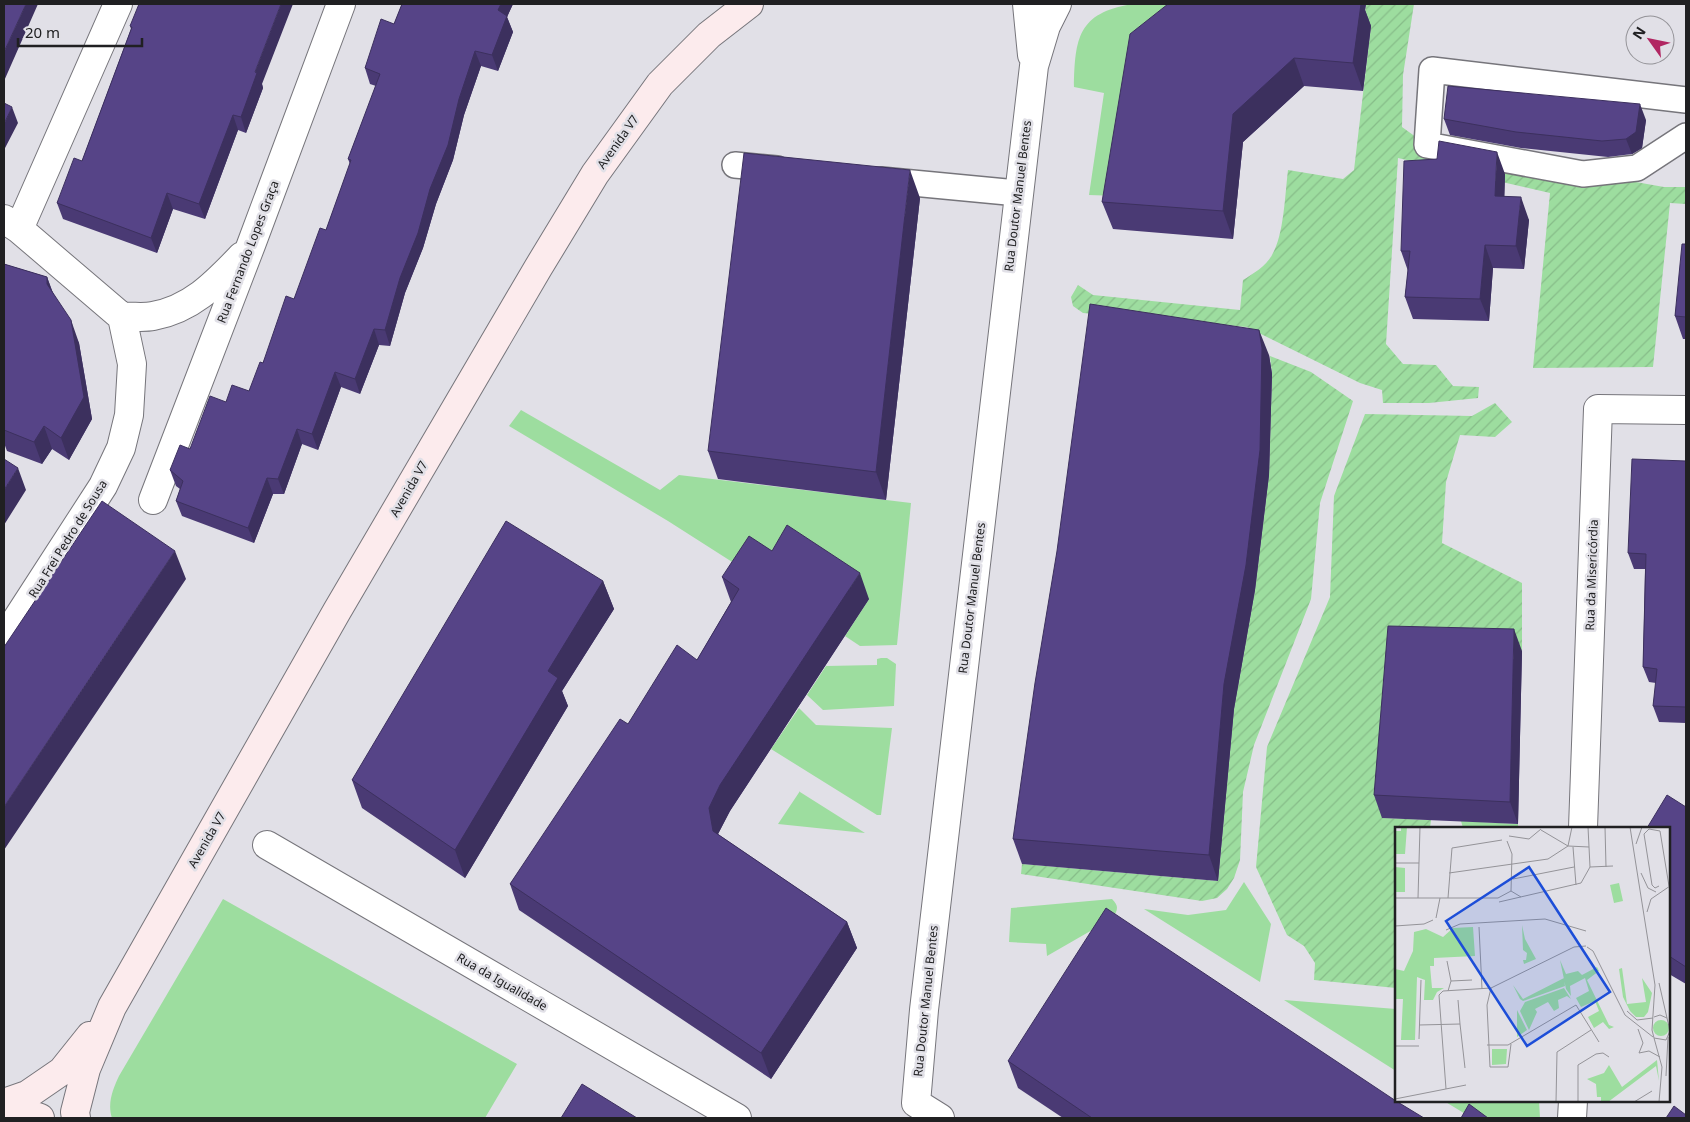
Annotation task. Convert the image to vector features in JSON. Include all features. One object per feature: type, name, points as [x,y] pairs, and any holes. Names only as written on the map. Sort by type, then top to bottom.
[{"type":"street","points":[[118,4],[11,224],[122,317],[153,316],[185,305],[214,285],[252,245]]},
{"type":"street","name":"Rua Fernando Lopes Graça","points":[[153,500],[252,245],[342,4]]},
{"type":"street","name":"Avenida V7","points":[[76,1118],[75,1112],[86,1069],[112,1007],[342,602],[538,268],[596,174],[660,84],[709,35],[749,4]]},
{"type":"street","points":[[1027,4],[1034,66]]},
{"type":"street","points":[[1034,66],[1046,26],[1057,4]]},
{"type":"street","name":"Rua Doutor Manuel Bentes","points":[[940,1118],[912,1111],[1034,66]]},
{"type":"street","name":"Rua Frei Pedro de Sousa","points":[[4,640],[103,486],[121,448],[129,415],[132,364],[122,317]]},
{"type":"street","name":"Rua da Misericórdia","points":[[1583,827],[1598,409],[1686,410]]},
{"type":"street","name":"Rua da Igualidade","points":[[267,846],[737,1118]]},
{"type":"street","name":"Avenida V7","points":[[4,1104],[27,1095],[62,1071],[112,1007]]},
{"type":"street","points":[[1572,1118],[1573,1102]]},
{"type":"street","points":[[4,1109],[26,1112],[40,1118]]},
{"type":"lane","points":[[1686,100],[1432,70],[1427,145],[1583,174],[1637,168],[1686,136]]},
{"type":"lane","points":[[735,165],[802,172]]},
{"type":"lane","points":[[859,178],[1018,193]]},
{"type":"green space","points":[[1132,4],[1212,4],[1118,196],[1089,195],[1104,93],[1074,87],[1076,55],[1083,30],[1090,21],[1114,8]]},
{"type":"green space","points":[[1366,4],[1414,4],[1403,75],[1402,127],[1427,145],[1664,187],[1686,187],[1686,204],[1670,203],[1653,367],[1533,368],[1550,193],[1398,158],[1386,344],[1403,364],[1436,365],[1453,386],[1479,387],[1478,398],[1429,403],[1383,403],[1382,390],[1360,383],[1247,327],[1083,313],[1073,306],[1071,297],[1078,285],[1093,295],[1240,310],[1243,280],[1266,263],[1276,247],[1283,214],[1288,170],[1343,179],[1354,170],[1371,26],[1364,22]]},
{"type":"green space","points":[[1270,356],[1311,372],[1353,401],[1320,503],[1311,599],[1254,745],[1243,792],[1240,860],[1234,878],[1227,889],[1217,898],[1202,901],[1021,874],[1022,864],[1218,881],[1234,709],[1255,590],[1269,475],[1272,374]]},
{"type":"green space","points":[[1495,403],[1512,422],[1495,437],[1460,435],[1446,482],[1442,543],[1522,583],[1522,651],[1396,649],[1383,818],[1431,820],[1430,827],[1395,827],[1395,988],[1314,980],[1315,963],[1304,946],[1287,935],[1256,867],[1267,747],[1330,597],[1334,496],[1365,414],[1472,416]]},
{"type":"green space","points":[[521,410],[660,490],[679,475],[911,503],[897,645],[860,646],[845,636],[869,599],[751,574],[668,521],[509,426]]},
{"type":"green space","points":[[887,658],[896,664],[894,706],[823,710],[807,695],[826,666],[877,665],[877,659]]},
{"type":"green space","points":[[799,708],[816,725],[892,728],[881,815],[877,815],[771,749]]},
{"type":"green space","points":[[800,792],[865,833],[778,824]]},
{"type":"green space","points":[[1461,821],[1518,824],[1518,827],[1463,827]]},
{"type":"green space","points":[[1244,882],[1271,924],[1260,982],[1144,909],[1188,915],[1226,910]]},
{"type":"green space","points":[[223,899],[517,1064],[485,1118],[112,1118],[110,1102],[119,1076]]},
{"type":"green space","points":[[1112,899],[1117,908],[1113,918],[1047,956],[1046,944],[1009,942],[1011,908]]},
{"type":"green space","points":[[1284,1000],[1395,1009],[1395,1070]]},
{"type":"green space","points":[[1446,1102],[1539,1102],[1540,1118],[1472,1118]]},
{"type":"building","points":[[4,4],[26,4],[4,52]]},
{"type":"building","points":[[139,4],[281,4],[255,72],[257,73],[241,117],[233,115],[199,204],[167,193],[151,238],[57,203],[74,158],[82,161]]},
{"type":"building","points":[[402,4],[501,4],[498,10],[507,16],[492,55],[475,51],[459,99],[448,145],[430,189],[418,233],[400,278],[385,330],[374,329],[355,379],[335,372],[312,434],[297,429],[278,479],[267,478],[248,528],[176,501],[183,481],[170,470],[180,445],[190,449],[210,396],[226,402],[232,385],[249,391],[260,362],[263,363],[286,296],[294,299],[320,228],[326,230],[351,160],[348,159],[380,74],[365,68],[381,19],[394,24]]},
{"type":"building","points":[[1168,4],[1361,4],[1353,63],[1294,58],[1233,114],[1223,211],[1102,202],[1130,34]]},
{"type":"building","points":[[1448,86],[1640,104],[1636,132],[1626,139],[1602,141],[1516,132],[1444,119]]},
{"type":"building","points":[[4,103],[12,107],[4,124]]},
{"type":"building","points":[[1439,141],[1497,152],[1495,196],[1521,197],[1516,246],[1485,245],[1480,299],[1405,297],[1410,251],[1401,251],[1404,161],[1437,159]]},
{"type":"building","points":[[744,153],[910,170],[876,472],[708,451]]},
{"type":"building","points":[[1682,244],[1686,244],[1686,317],[1675,316]]},
{"type":"building","points":[[4,264],[47,277],[47,284],[71,320],[84,397],[61,438],[44,426],[34,442],[4,430]]},
{"type":"building","points":[[1090,304],[1259,330],[1262,348],[1260,450],[1246,565],[1224,684],[1209,855],[1013,839],[1035,683],[1057,551]]},
{"type":"building","points":[[4,459],[18,468],[4,490]]},
{"type":"building","points":[[1632,459],[1686,461],[1686,707],[1653,706],[1657,669],[1643,667],[1646,554],[1628,553]]},
{"type":"building","points":[[102,501],[175,551],[4,807],[4,647]]},
{"type":"building","points":[[506,521],[603,581],[548,671],[558,678],[455,850],[352,780]]},
{"type":"building","points":[[787,525],[860,573],[720,785],[709,808],[713,831],[847,922],[761,1053],[510,884],[620,719],[628,724],[677,645],[697,660],[739,589],[722,577],[749,536],[772,551]]},
{"type":"building","points":[[1388,626],[1514,629],[1510,802],[1374,795]]},
{"type":"building","points":[[1667,795],[1686,807],[1686,967],[1670,957],[1670,827],[1648,827]]},
{"type":"building","points":[[1106,908],[1395,1102],[1424,1118],[1092,1118],[1008,1061]]},
{"type":"building","points":[[582,1084],[637,1118],[561,1118]]},
{"type":"building","points":[[1469,1104],[1488,1118],[1461,1118]]},
{"type":"building","points":[[1674,1106],[1686,1115],[1686,1118],[1666,1118]]}]
